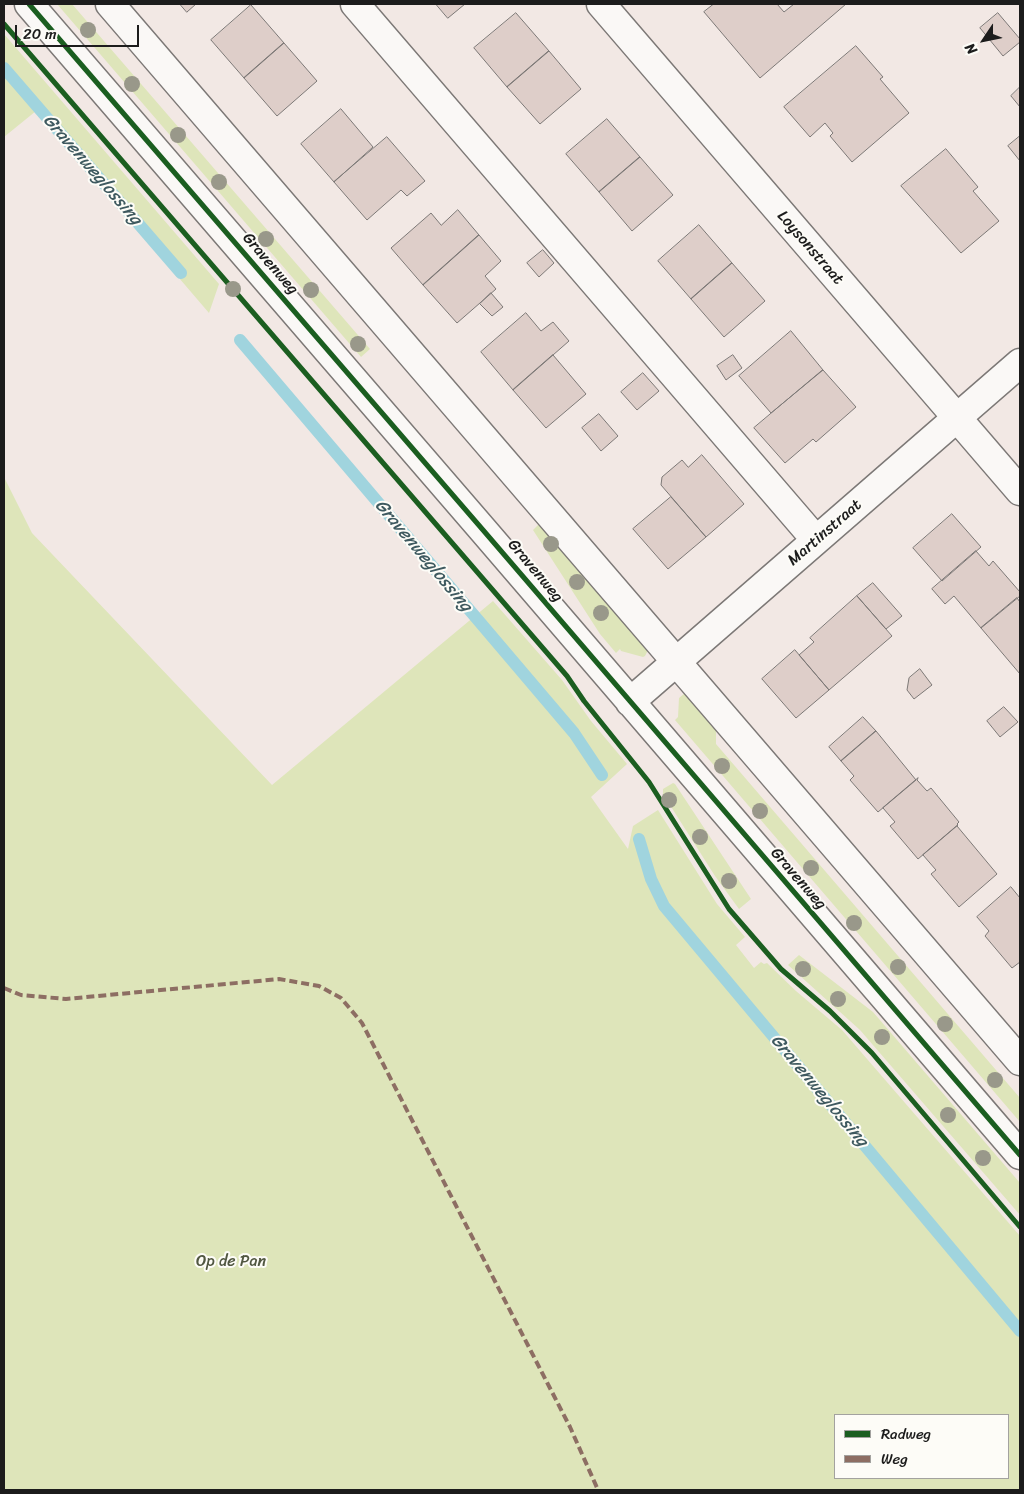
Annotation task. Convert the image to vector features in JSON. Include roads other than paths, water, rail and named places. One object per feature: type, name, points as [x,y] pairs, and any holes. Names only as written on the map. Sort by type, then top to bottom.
[{"type":"street","name":"Gravenweg","points":[[29,4],[1020,1155]]},
{"type":"street","points":[[110,4],[1020,1061]]},
{"type":"street","points":[[356,4],[816,540]]},
{"type":"street","name":"Loysonstraat","points":[[601,4],[1020,491]]},
{"type":"street","name":"Martinstraat","points":[[630,702],[1020,363]]},
{"type":"waterway","name":"Gravenweglossing","points":[[4,68],[181,273]]},
{"type":"waterway","name":"Gravenweglossing","points":[[240,340],[574,733],[602,775]]},
{"type":"waterway","name":"Gravenweglossing","points":[[639,839],[651,879],[664,906],[1020,1331]]},
{"type":"park label","name":"Op de Pan","points":[[231,1262]]}]
